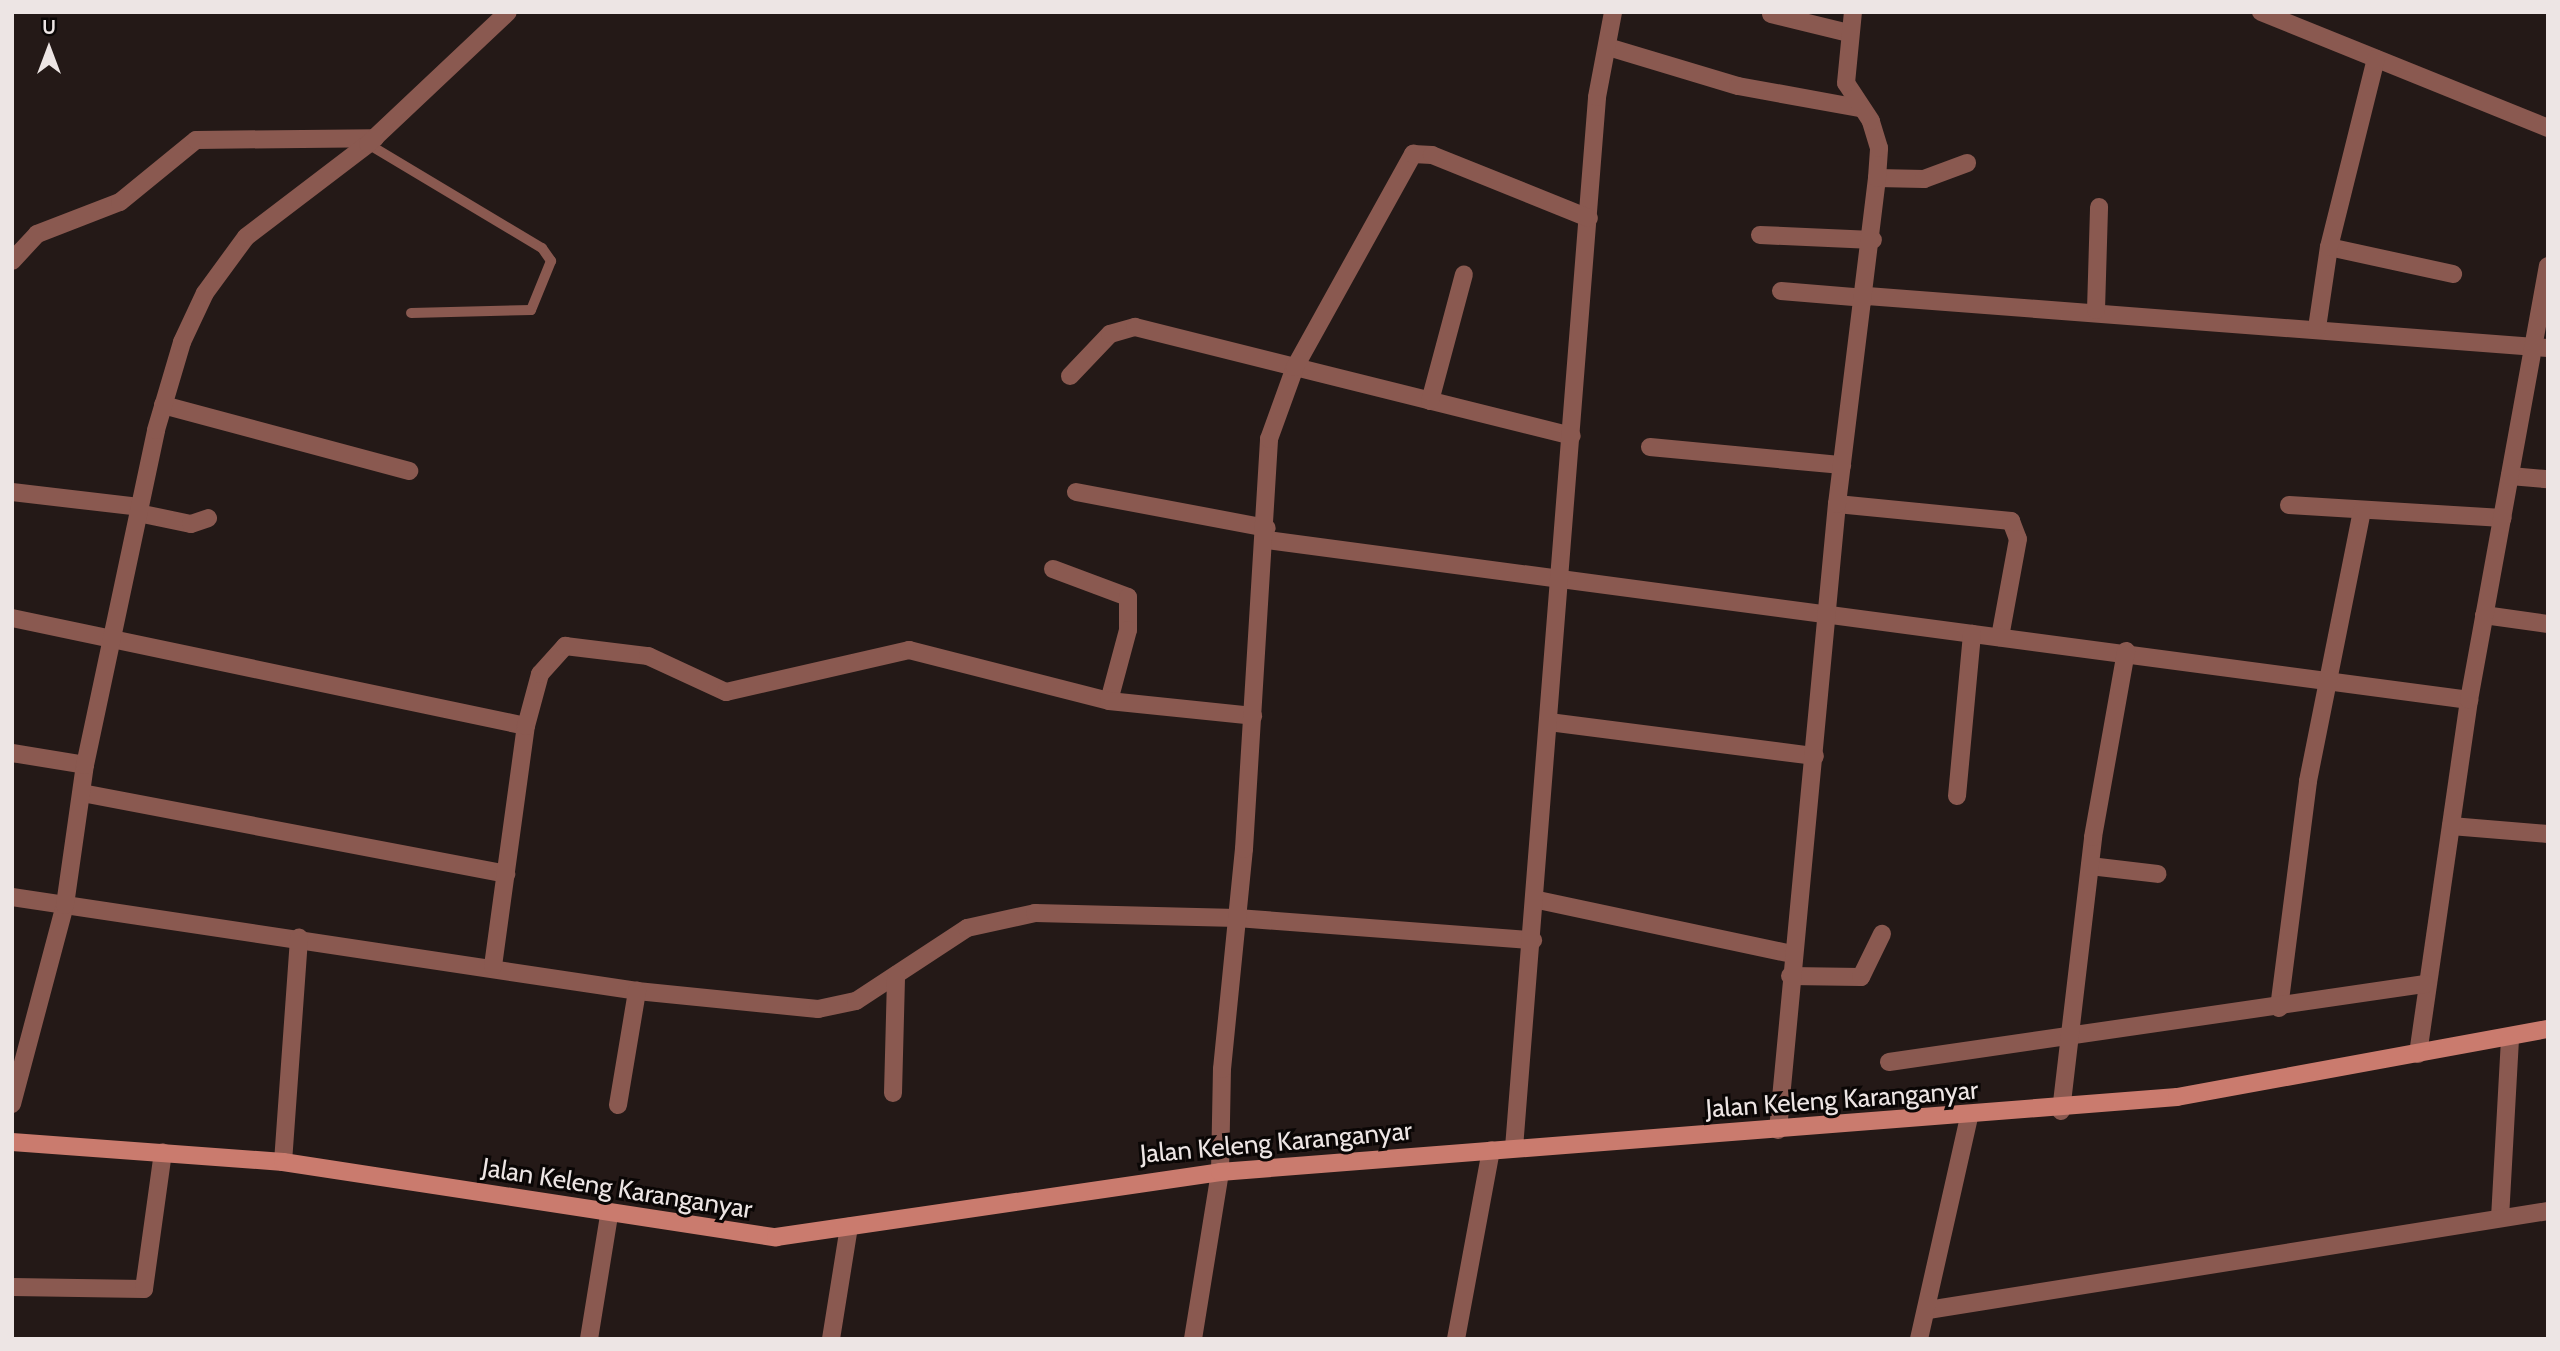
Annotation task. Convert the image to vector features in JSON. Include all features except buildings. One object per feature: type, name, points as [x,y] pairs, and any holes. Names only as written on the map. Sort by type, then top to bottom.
[{"type":"main road","name":"Jalan Keleng Karanganyar","points":[[12,1142],[283,1162],[609,1216],[757,1237],[1220,1172],[1514,1148],[2061,1111],[2177,1097],[2548,1029]]},
{"type":"street","points":[[12,1104],[65,905],[85,765],[163,405],[205,293],[246,237],[372,141],[508,12]]},
{"type":"street","points":[[1514,1148],[1521,1053],[1538,900],[1597,97],[1614,12]]},
{"type":"street","points":[[1778,1130],[1792,954],[1815,756],[1837,504],[1873,240],[1879,148],[1871,121],[1859,108],[1846,83],[1853,12]]},
{"type":"street","points":[[2261,12],[2548,128]]},
{"type":"street","points":[[1771,14],[1849,33]]},
{"type":"street","points":[[1608,47],[1738,86],[1859,108]]},
{"type":"street","points":[[2317,328],[2329,247],[2376,59]]},
{"type":"street","points":[[12,261],[37,234],[120,202],[196,140],[372,141]]},
{"type":"street","points":[[1193,1339],[1220,1172],[1220,1094],[1254,716],[1267,534],[1269,439],[1294,368],[1413,154],[1432,155],[1589,218]]},
{"type":"street","points":[[1877,178],[1924,179],[1967,163]]},
{"type":"street","points":[[2096,310],[2099,207]]},
{"type":"street","points":[[1760,235],[1873,240]]},
{"type":"street","points":[[2329,247],[2453,274]]},
{"type":"street","points":[[2418,1054],[2423,1001],[2469,700],[2510,475],[2540,347],[2548,266]]},
{"type":"street","points":[[1430,401],[1464,275]]},
{"type":"street","points":[[1782,291],[2096,310],[2540,347]]},
{"type":"street","points":[[1070,376],[1110,334],[1135,327],[1572,436]]},
{"type":"street","points":[[163,405],[409,471]]},
{"type":"street","points":[[1650,447],[1842,466]]},
{"type":"street","points":[[2510,475],[2548,479]]},
{"type":"street","points":[[12,492],[139,510],[191,524],[208,518]]},
{"type":"street","points":[[1076,492],[1267,534],[1562,579],[1828,611],[1972,634],[2126,652],[2469,700]]},
{"type":"street","points":[[1837,504],[2011,521],[2018,539],[2000,637]]},
{"type":"street","points":[[2289,505],[2503,518]]},
{"type":"street","points":[[2279,1008],[2292,887],[2361,511]]},
{"type":"street","points":[[1053,569],[1128,597],[1128,630],[1109,701]]},
{"type":"street","points":[[2484,615],[2548,624]]},
{"type":"street","points":[[12,618],[526,726]]},
{"type":"street","points":[[1957,796],[1972,634]]},
{"type":"street","points":[[493,966],[526,726],[549,657],[575,645],[648,656],[726,692],[909,650],[1109,701],[1254,716]]},
{"type":"street","points":[[2061,1111],[2090,866],[2126,652]]},
{"type":"street","points":[[1549,722],[1815,756]]},
{"type":"street","points":[[12,753],[85,765]]},
{"type":"street","points":[[82,793],[506,874]]},
{"type":"street","points":[[2451,826],[2548,834]]},
{"type":"street","points":[[2090,866],[2158,874]]},
{"type":"street","points":[[12,897],[493,966],[637,991],[818,1009],[856,1001],[967,928],[1000,917],[1237,918],[1532,940]]},
{"type":"street","points":[[1538,900],[1792,954]]},
{"type":"street","points":[[1790,976],[1861,977],[1882,934]]},
{"type":"street","points":[[283,1162],[299,938]]},
{"type":"street","points":[[893,1093],[896,975]]},
{"type":"street","points":[[618,1105],[637,991]]},
{"type":"street","points":[[1889,1062],[2279,1008],[2423,1001]]},
{"type":"street","points":[[2500,1218],[2510,1037]]},
{"type":"street","points":[[1919,1339],[1928,1310],[1969,1118]]},
{"type":"street","points":[[1456,1339],[1491,1150]]},
{"type":"street","points":[[12,1287],[145,1289],[163,1152]]},
{"type":"street","points":[[1928,1310],[2548,1211]]},
{"type":"street","points":[[589,1339],[609,1216]]},
{"type":"street","points":[[831,1339],[849,1226]]},
{"type":"lane","points":[[372,141],[550,256],[546,284],[531,310],[411,313]]}]
